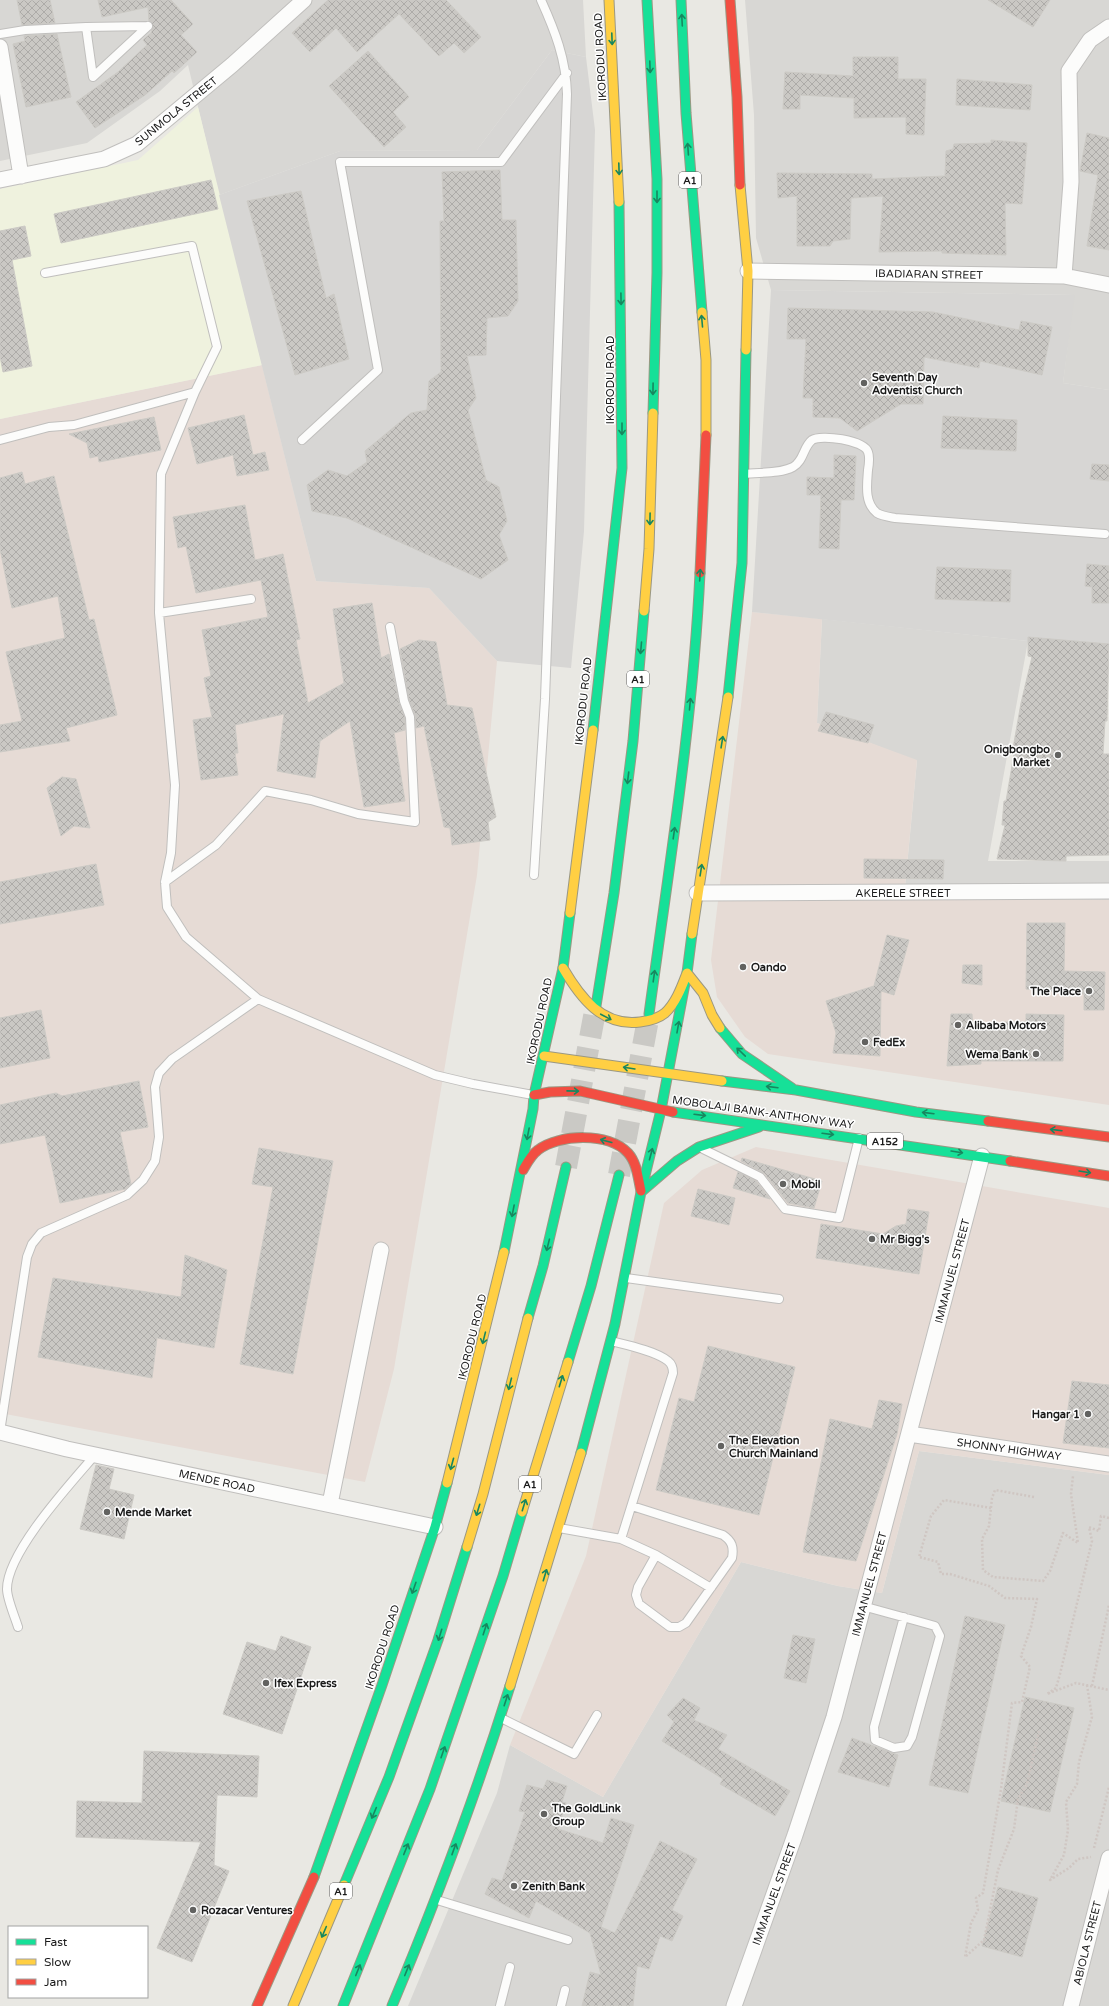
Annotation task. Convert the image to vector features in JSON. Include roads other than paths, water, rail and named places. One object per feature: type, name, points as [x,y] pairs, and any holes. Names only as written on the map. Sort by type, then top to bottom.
[{"type":"main road","name":"IKORODU ROAD","points":[[257,2006],[314,1875],[382,1685],[435,1527],[487,1324],[521,1173],[534,1096],[563,968],[581,835],[622,468],[620,210],[609,0]]},
{"type":"main road","name":"A1","points":[[596,1006],[614,893],[633,741],[649,549],[657,273],[657,179],[647,0]]},
{"type":"main road","name":"A1","points":[[649,1014],[688,726],[697,633],[706,444],[706,360],[686,113],[681,0]]},
{"type":"main road","points":[[392,2006],[436,1900],[500,1718],[559,1528],[611,1341],[641,1192],[661,1110],[687,973],[697,893],[727,711],[742,563],[748,271],[741,208],[737,97],[730,0]]},
{"type":"main road","points":[[563,968],[587,1003],[606,1018],[627,1024],[653,1019],[665,1012],[676,997],[687,973]]},
{"type":"main road","points":[[687,973],[703,993],[712,1015],[724,1034],[742,1054],[796,1090]]},
{"type":"main road","points":[[544,1056],[668,1074],[796,1090],[916,1112],[1109,1137]]},
{"type":"main road","name":"MOBOLAJI BANK-ANTHONY WAY","points":[[534,1096],[550,1092],[580,1091],[661,1110],[982,1156],[1109,1176]]},
{"type":"main road","name":"A152","points":[[641,1192],[677,1161],[699,1147],[764,1125]]},
{"type":"main road","points":[[521,1173],[532,1155],[544,1146],[574,1137],[596,1139],[613,1143],[627,1151],[636,1168],[641,1192]]},
{"type":"main road","name":"A1","points":[[293,2006],[389,1776],[438,1640],[482,1494],[518,1353],[543,1266],[566,1167]]},
{"type":"main road","name":"A1","points":[[343,2006],[430,1789],[469,1679],[591,1286],[619,1175]]},
{"type":"street","name":"SUNMOLA STREET","points":[[0,180],[104,159],[137,144],[204,89],[304,0]]},
{"type":"street","points":[[1064,276],[1070,182],[1069,71],[1090,40],[1109,27]]},
{"type":"street","points":[[0,47],[21,176]]},
{"type":"street","name":"IBADIARAN STREET","points":[[748,271],[1064,276],[1109,285]]},
{"type":"street","name":"AKERELE STREET","points":[[697,893],[1109,891]]},
{"type":"street","name":"IMMANUEL STREET","points":[[734,2006],[796,1835],[834,1717],[982,1156]]},
{"type":"street","points":[[330,1504],[381,1250]]},
{"type":"street","name":"MENDE ROAD","points":[[0,1432],[95,1455],[435,1527]]},
{"type":"street","name":"SHONNY HIGHWAY","points":[[909,1434],[1109,1464]]},
{"type":"street","name":"ABIOLA STREET","points":[[1071,2006],[1109,1858]]},
{"type":"lane","points":[[534,875],[545,699],[567,73],[555,31],[541,0]]},
{"type":"lane","points":[[0,34],[25,30],[86,27],[148,26],[93,77],[86,27]]},
{"type":"lane","points":[[302,440],[378,370],[340,162],[500,162],[567,73]]},
{"type":"lane","points":[[45,273],[192,246],[217,347],[195,392],[161,474],[159,613],[174,785],[171,853],[165,882],[167,907],[186,937],[258,998],[435,1075],[534,1096]]},
{"type":"lane","points":[[0,440],[49,427],[74,425],[195,392]]},
{"type":"lane","points":[[744,474],[793,467],[802,459],[809,443],[814,439],[823,438],[856,442],[863,445],[868,451],[867,492],[869,503],[878,513],[895,518],[1106,534]]},
{"type":"lane","points":[[159,613],[251,599]]},
{"type":"lane","points":[[165,882],[216,845],[265,791],[311,800],[358,814],[415,822],[410,717],[404,701],[390,627]]},
{"type":"lane","points":[[0,1432],[27,1257],[32,1244],[41,1232],[127,1195],[143,1180],[155,1161],[158,1137],[155,1087],[159,1073],[172,1060],[258,998]]},
{"type":"lane","points":[[699,1147],[760,1177],[786,1209],[838,1218],[859,1138]]},
{"type":"lane","points":[[623,1278],[779,1298]]},
{"type":"lane","points":[[611,1341],[640,1348],[668,1361],[672,1366],[673,1373],[621,1539]]},
{"type":"lane","points":[[18,1627],[7,1589],[14,1562],[39,1523],[95,1455]]},
{"type":"lane","points":[[632,1506],[723,1535],[729,1539],[734,1548],[732,1558],[686,1623],[679,1627],[670,1627],[639,1604],[636,1595],[638,1587],[656,1556]]},
{"type":"lane","points":[[559,1528],[621,1539],[656,1556],[711,1588]]},
{"type":"lane","points":[[863,1606],[904,1617],[935,1626],[940,1636],[912,1737],[907,1746],[894,1748],[876,1740],[874,1727],[904,1617]]},
{"type":"lane","points":[[500,1718],[574,1754],[597,1716]]},
{"type":"lane","points":[[436,1900],[568,1940]]},
{"type":"lane","points":[[500,2006],[510,1967]]},
{"type":"lane","points":[[561,2006],[565,1990]]},
{"type":"tunnel","points":[[566,1167],[596,1006]]},
{"type":"tunnel","points":[[619,1175],[649,1014]]},
{"type":"place","name":"Seventh Day Adventist Church","points":[[864,383]]},
{"type":"place","name":"Onigbongbo Market","points":[[1058,755]]},
{"type":"place","name":"Oando","points":[[743,967]]},
{"type":"place","name":"The Place","points":[[1089,991]]},
{"type":"place","name":"Alibaba Motors","points":[[958,1025]]},
{"type":"place","name":"FedEx","points":[[865,1042]]},
{"type":"place","name":"Wema Bank","points":[[1036,1054]]},
{"type":"place","name":"Mobil","points":[[783,1184]]},
{"type":"place","name":"Mr Bigg's","points":[[872,1239]]},
{"type":"place","name":"Hangar 1","points":[[1088,1414]]},
{"type":"place","name":"The Elevation Church Mainland","points":[[721,1446]]},
{"type":"place","name":"Mende Market","points":[[107,1512]]},
{"type":"place","name":"Ifex Express","points":[[266,1683]]},
{"type":"place","name":"The GoldLink Group","points":[[544,1814]]},
{"type":"place","name":"Zenith Bank","points":[[514,1886]]},
{"type":"place","name":"Rozacar Ventures","points":[[193,1910]]}]
